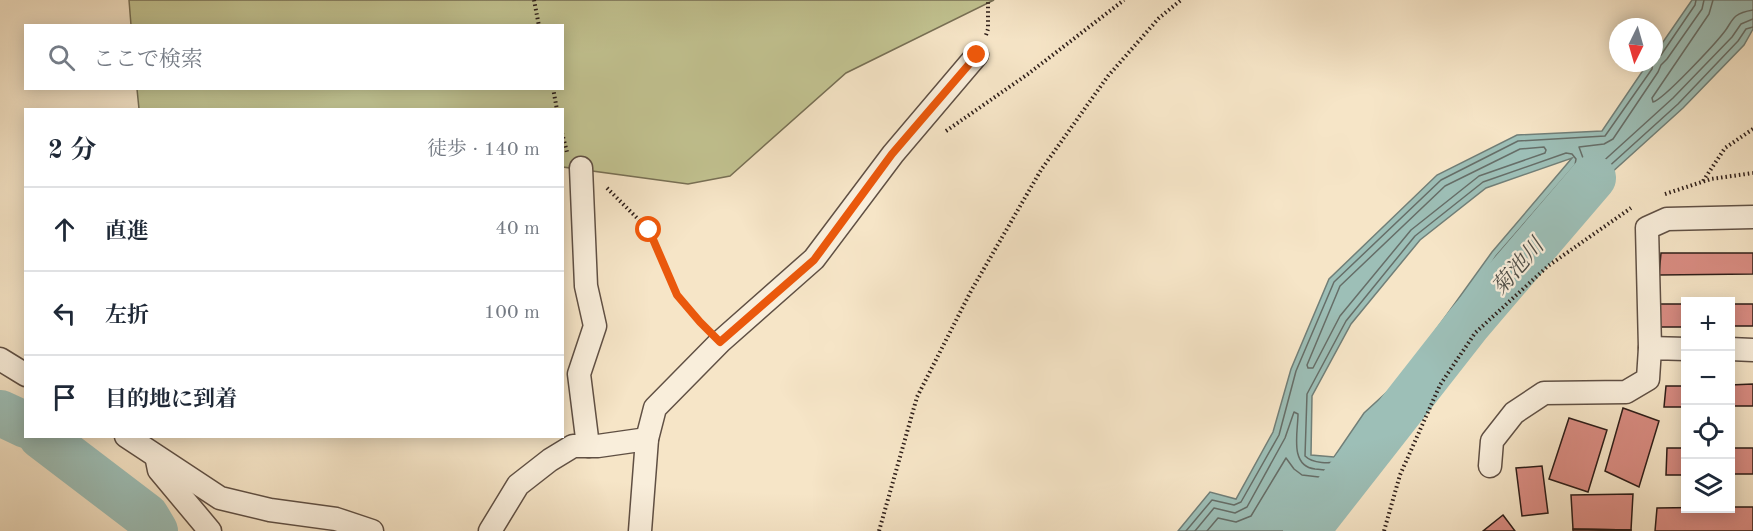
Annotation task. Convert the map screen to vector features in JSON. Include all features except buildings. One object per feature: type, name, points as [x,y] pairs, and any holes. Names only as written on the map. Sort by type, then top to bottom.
[{"type":"street","points":[[640,531],[646,439],[655,408],[720,342],[814,260],[892,154],[977,55]]},
{"type":"street","points":[[581,168],[586,286],[595,326],[579,374],[588,446]]},
{"type":"street","points":[[1490,466],[1492,441],[1514,413],[1544,393],[1626,392],[1648,379],[1650,348],[1647,228],[1667,219],[1753,217]]},
{"type":"street","points":[[1650,348],[1681,349]]},
{"type":"street","points":[[1735,350],[1753,350]]},
{"type":"street","points":[[0,359],[24,374]]},
{"type":"street","points":[[129,438],[220,498],[270,510],[336,519],[372,531]]},
{"type":"street","points":[[490,531],[518,485],[550,460],[573,447],[646,439]]},
{"type":"street","points":[[156,455],[159,470],[210,531]]},
{"type":"path","points":[[534,0],[539,24]]},
{"type":"path","points":[[977,55],[988,29],[988,0]]},
{"type":"path","points":[[941,134],[1028,74],[1124,0]]},
{"type":"path","points":[[879,531],[917,397],[971,291],[1041,170],[1108,76],[1159,18],[1181,0]]},
{"type":"path","points":[[553,90],[557,108]]},
{"type":"path","points":[[1702,182],[1725,148],[1753,129]]},
{"type":"path","points":[[564,141],[568,158],[601,182],[649,230],[677,295],[720,342]]},
{"type":"path","points":[[1662,195],[1702,182],[1753,173]]},
{"type":"path","points":[[1384,531],[1400,475],[1440,385],[1475,333],[1548,266],[1632,207]]},
{"type":"green space","points":[[129,0],[994,0],[846,73],[730,176],[688,184],[564,167],[564,108],[139,108],[137,90],[564,90],[564,24],[131,24]]},
{"type":"water","points":[[1692,0],[1753,0],[1753,29],[1744,45],[1683,108],[1463,307],[1353,503],[1332,531],[1178,531],[1210,492],[1236,499],[1273,432],[1291,369],[1329,279],[1437,175],[1517,135],[1602,131],[1642,72],[1663,72],[1663,42]],"holes":[[[1572,158],[1492,252],[1399,381],[1364,413],[1334,457],[1311,455],[1312,396],[1351,324],[1420,240],[1486,188]]]},
{"type":"waterway","name":"菊池川","points":[[1306,531],[1468,324],[1593,178]]},
{"type":"waterway","points":[[0,413],[24,424]]},
{"type":"waterway","points":[[44,438],[146,516],[155,531]]},
{"type":"route","points":[[649,230],[677,295],[720,342],[814,260],[892,154],[977,55]]}]
